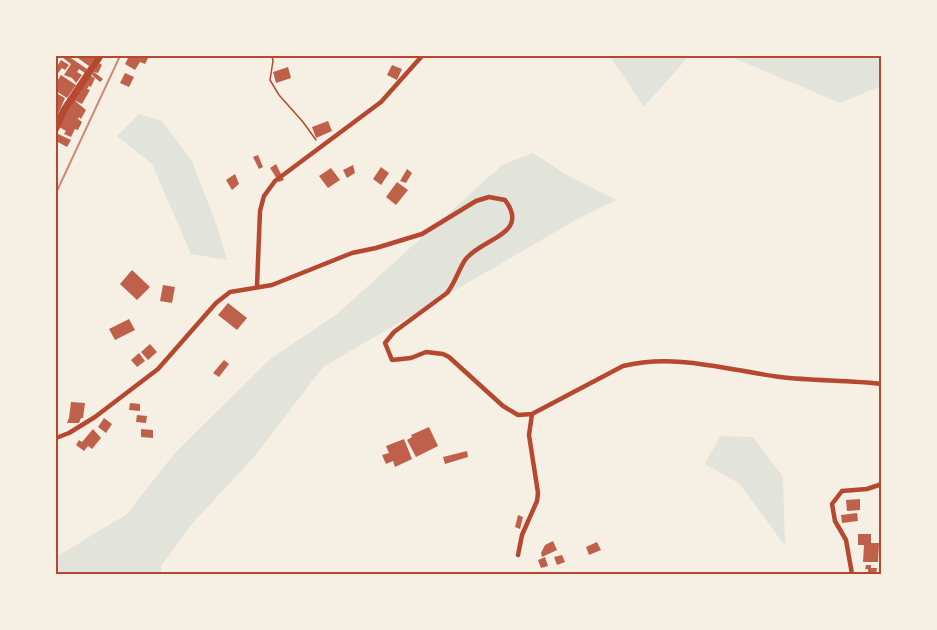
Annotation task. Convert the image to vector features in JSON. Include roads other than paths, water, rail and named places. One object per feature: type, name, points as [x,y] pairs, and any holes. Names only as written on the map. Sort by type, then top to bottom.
[{"type":"main road","points":[[56,128],[64,110],[100,56]]},
{"type":"street","points":[[257,286],[260,211],[264,196],[274,181],[381,102],[422,56]]},
{"type":"street","points":[[56,438],[95,417],[158,369],[216,303],[230,292],[272,285],[352,253],[422,234],[476,201],[489,197],[505,200],[512,213],[512,224],[507,231],[473,252],[465,260],[447,293],[394,332],[385,343],[392,360],[411,358],[426,352],[449,357],[503,406],[518,415],[532,414],[623,366],[636,363],[695,363],[780,377],[882,384]]},
{"type":"street","points":[[518,555],[526,522],[537,501],[538,493],[529,435],[532,414]]},
{"type":"street","points":[[852,574],[846,540],[835,521],[832,504],[842,491],[867,489],[882,484]]},
{"type":"railway","points":[[56,193],[120,56]]}]
